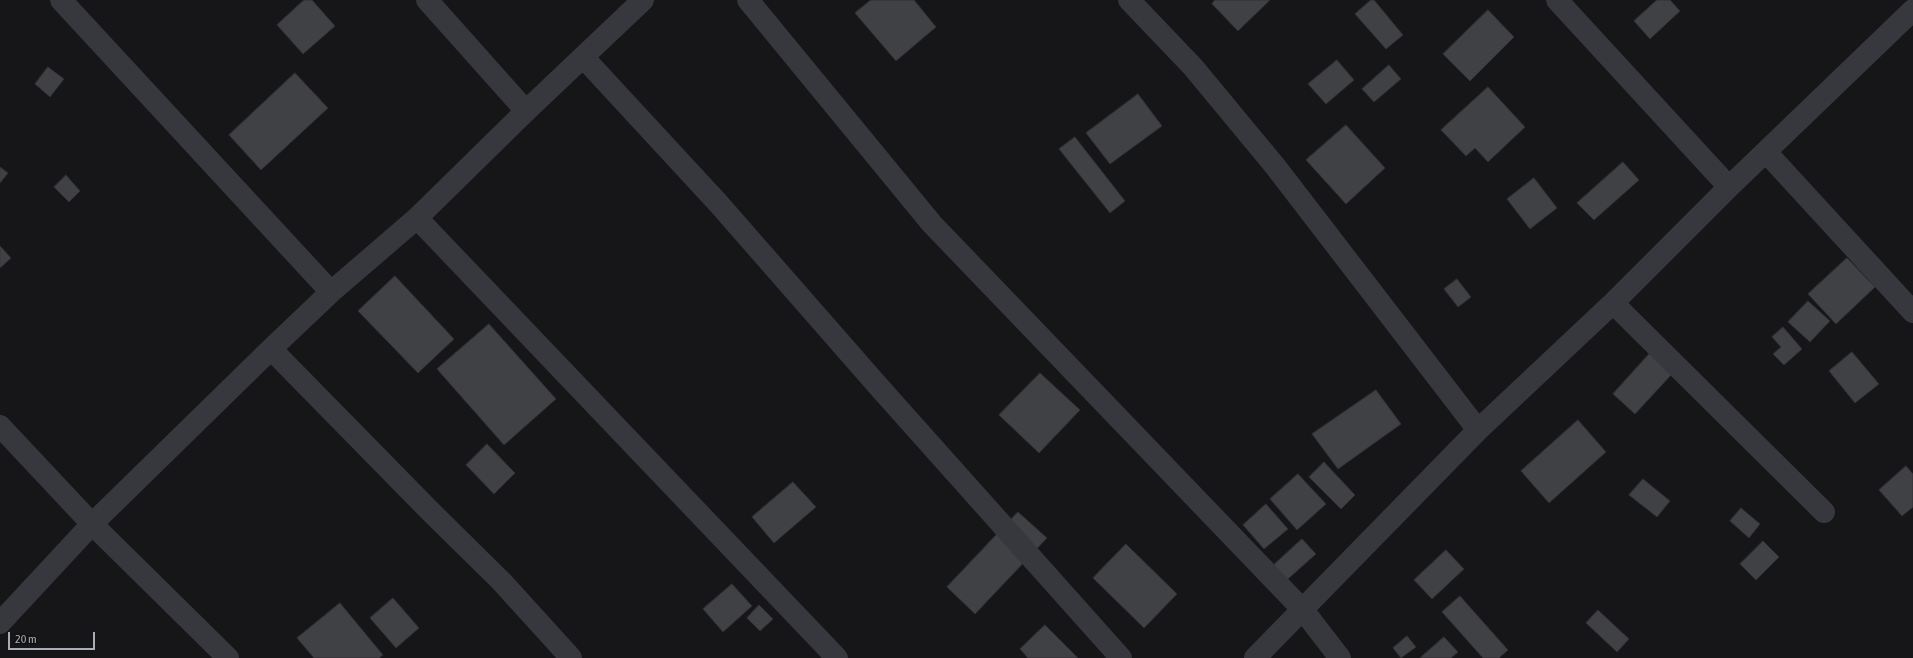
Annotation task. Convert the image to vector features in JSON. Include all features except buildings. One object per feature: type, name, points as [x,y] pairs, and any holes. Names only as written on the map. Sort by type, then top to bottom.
[{"type":"street","points":[[61,0],[332,292]]},
{"type":"street","points":[[427,0],[526,111]]},
{"type":"street","points":[[0,623],[92,524],[271,348],[332,292],[417,218],[526,111],[643,0]]},
{"type":"street","points":[[748,0],[932,224],[1303,610],[1340,658]]},
{"type":"street","points":[[1129,0],[1193,67],[1275,166],[1478,430]]},
{"type":"street","points":[[1557,0],[1729,188]]},
{"type":"street","points":[[1255,658],[1478,430],[1613,303],[1729,188],[1913,10]]},
{"type":"street","points":[[583,57],[718,203],[884,393],[1121,658]]},
{"type":"street","points":[[1766,152],[1913,312]]},
{"type":"street","points":[[417,218],[837,658]]},
{"type":"street","points":[[1613,303],[1824,512]]},
{"type":"street","points":[[271,348],[428,510],[502,582],[571,658]]},
{"type":"street","points":[[0,426],[92,524],[228,658]]}]
